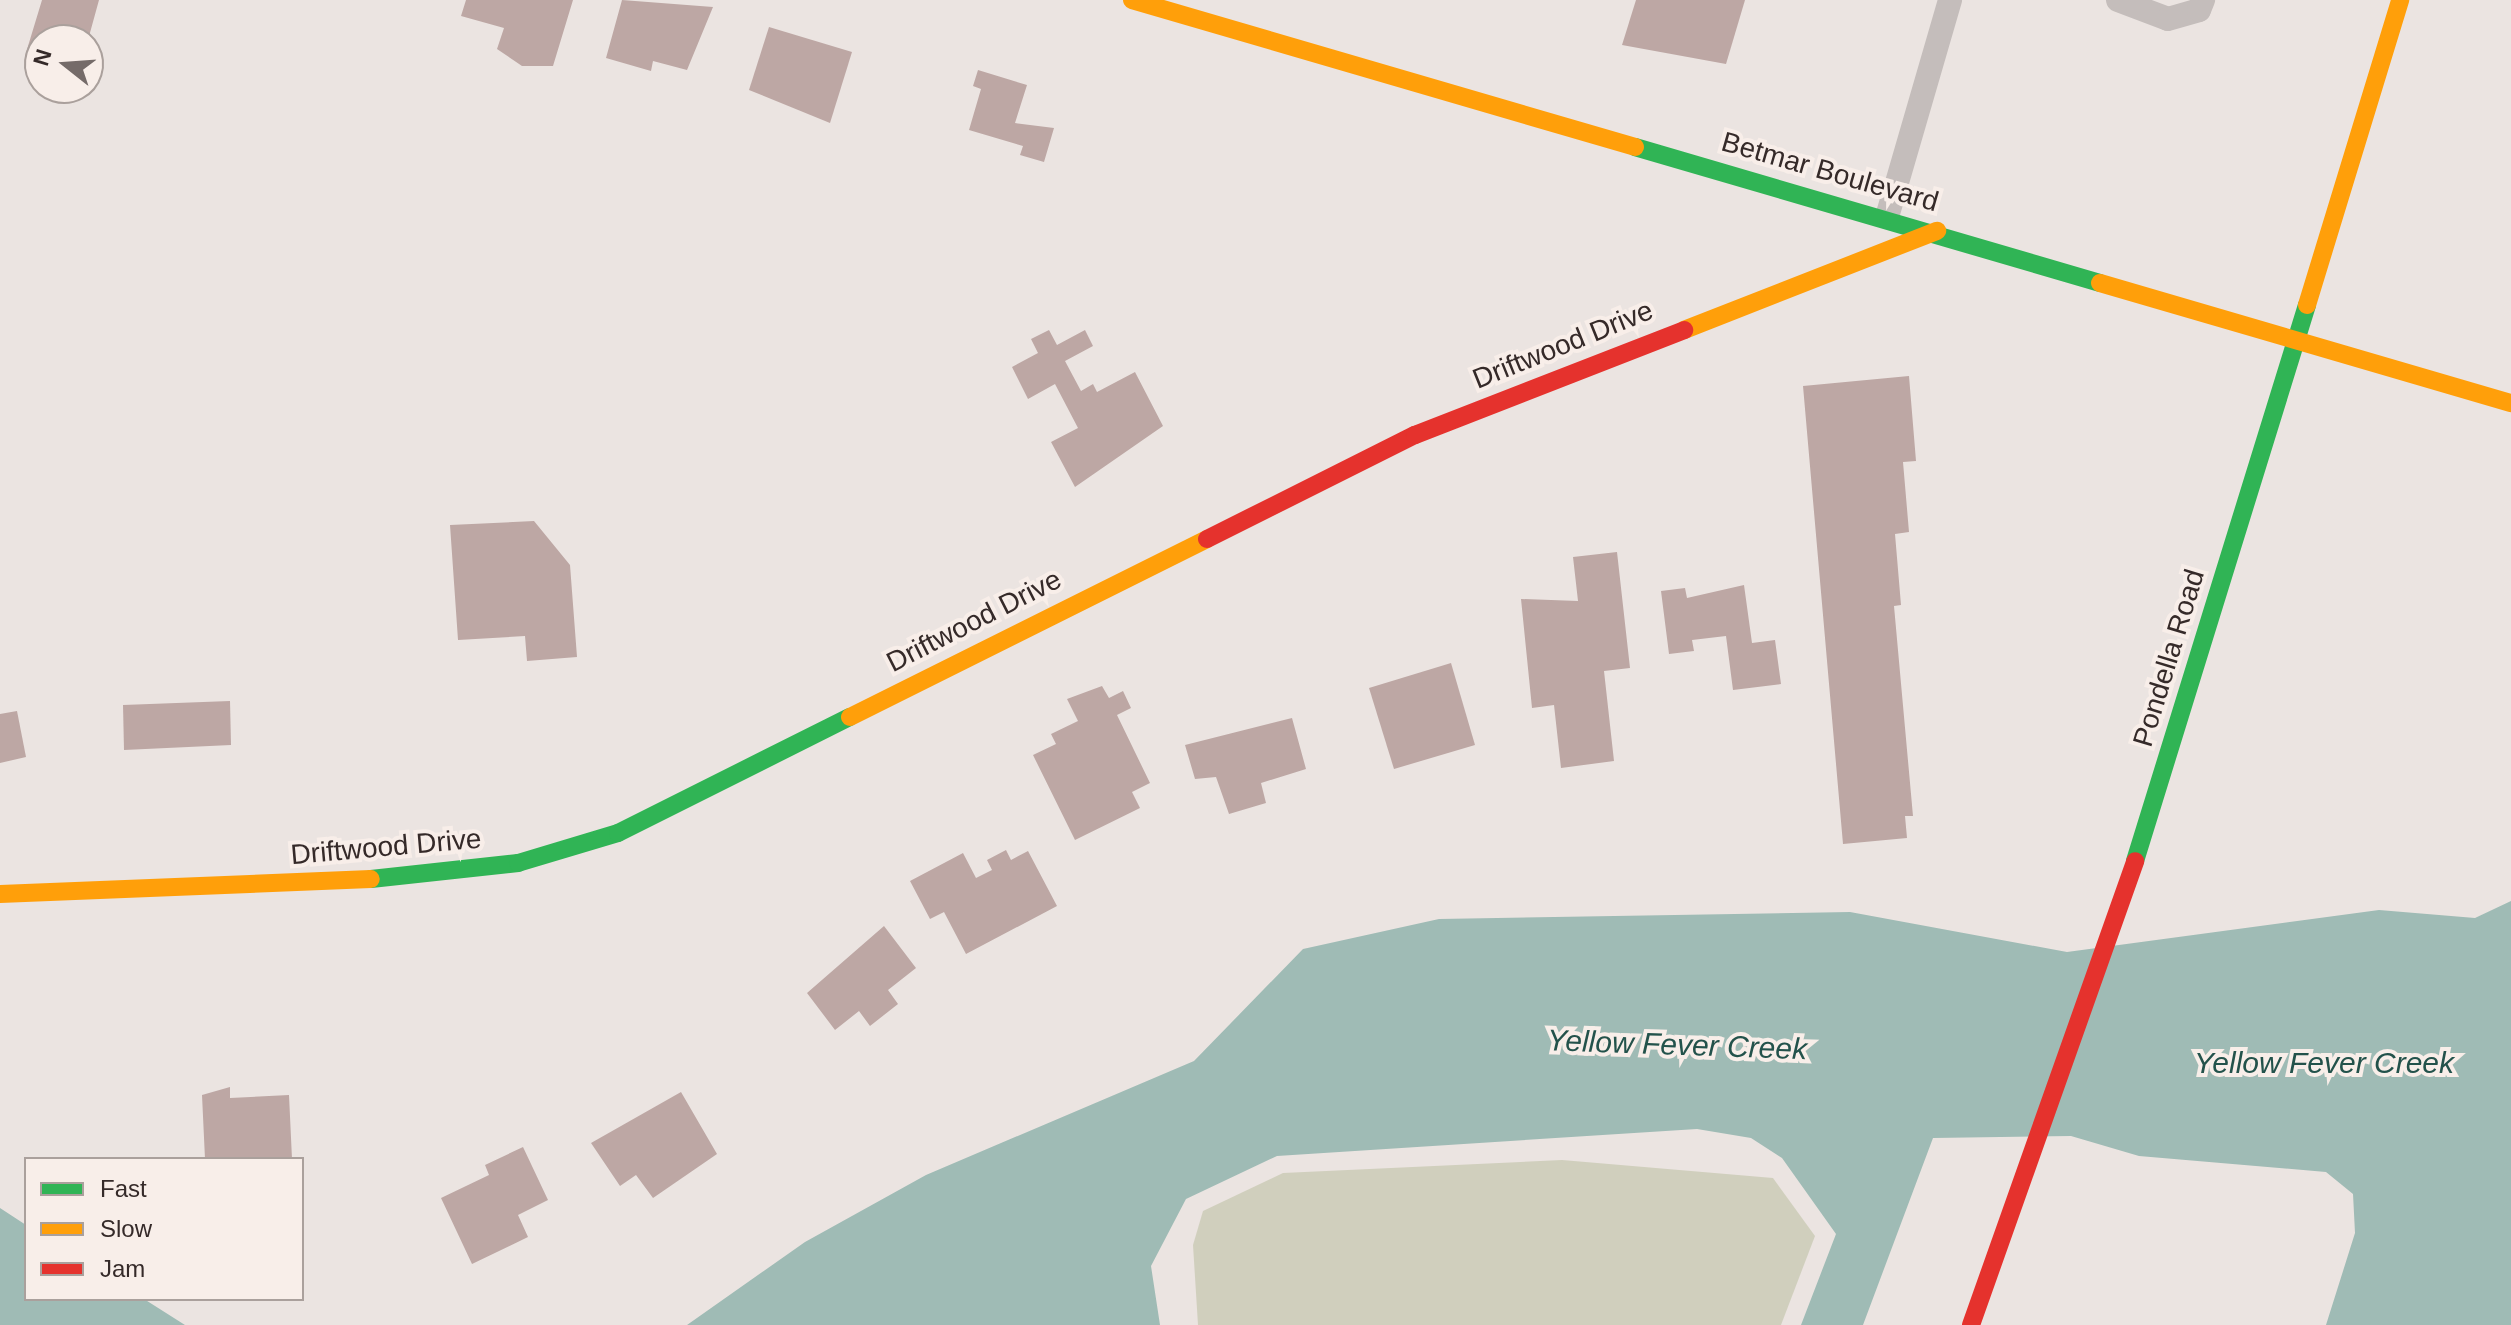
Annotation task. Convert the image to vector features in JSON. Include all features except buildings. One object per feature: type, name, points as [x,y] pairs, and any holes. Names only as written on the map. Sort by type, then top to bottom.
[{"type":"street","name":"Betmar Boulevard","points":[[1132,0],[1937,231],[2511,403]]},
{"type":"street","name":"Pondella Road","points":[[1971,1325],[2149,821],[2400,0]]},
{"type":"street","name":"Driftwood Drive","points":[[0,894],[420,877],[518,863],[618,833],[1415,435],[1937,231]]},
{"type":"lane","points":[[1887,217],[1950,0]]},
{"type":"lane","points":[[2118,0],[2168,19],[2199,10],[2203,0]]},
{"type":"green space","points":[[1562,1160],[1773,1178],[1815,1236],[1781,1325],[1198,1325],[1193,1245],[1203,1211],[1283,1173]]},
{"type":"water","name":"Yellow Fever Creek","points":[[2511,901],[2511,1325],[2326,1325],[2355,1233],[2353,1194],[2326,1172],[2139,1156],[2071,1136],[1933,1138],[1863,1325],[1801,1325],[1836,1234],[1782,1158],[1751,1138],[1697,1129],[1277,1156],[1186,1199],[1151,1266],[1160,1325],[687,1325],[805,1242],[926,1175],[1194,1061],[1303,949],[1439,919],[1850,912],[2067,952],[2379,910],[2475,918]]},
{"type":"water","points":[[0,1208],[24,1224],[24,1301],[147,1301],[185,1325],[0,1325]]},
{"type":"traffic: fast","points":[[1635,147],[2100,283]]},
{"type":"traffic: fast","points":[[2135,861],[2307,305]]},
{"type":"traffic: fast","points":[[371,879],[518,863],[618,833],[850,717]]},
{"type":"traffic: slow","points":[[1132,0],[1635,147]]},
{"type":"traffic: slow","points":[[2307,305],[2400,0]]},
{"type":"traffic: slow","points":[[1684,330],[1937,231]]},
{"type":"traffic: slow","points":[[2100,283],[2511,403]]},
{"type":"traffic: slow","points":[[850,717],[1207,539]]},
{"type":"traffic: slow","points":[[0,894],[371,879]]},
{"type":"traffic: jam","points":[[1207,539],[1415,435],[1684,330]]},
{"type":"traffic: jam","points":[[1971,1325],[2135,861]]}]
